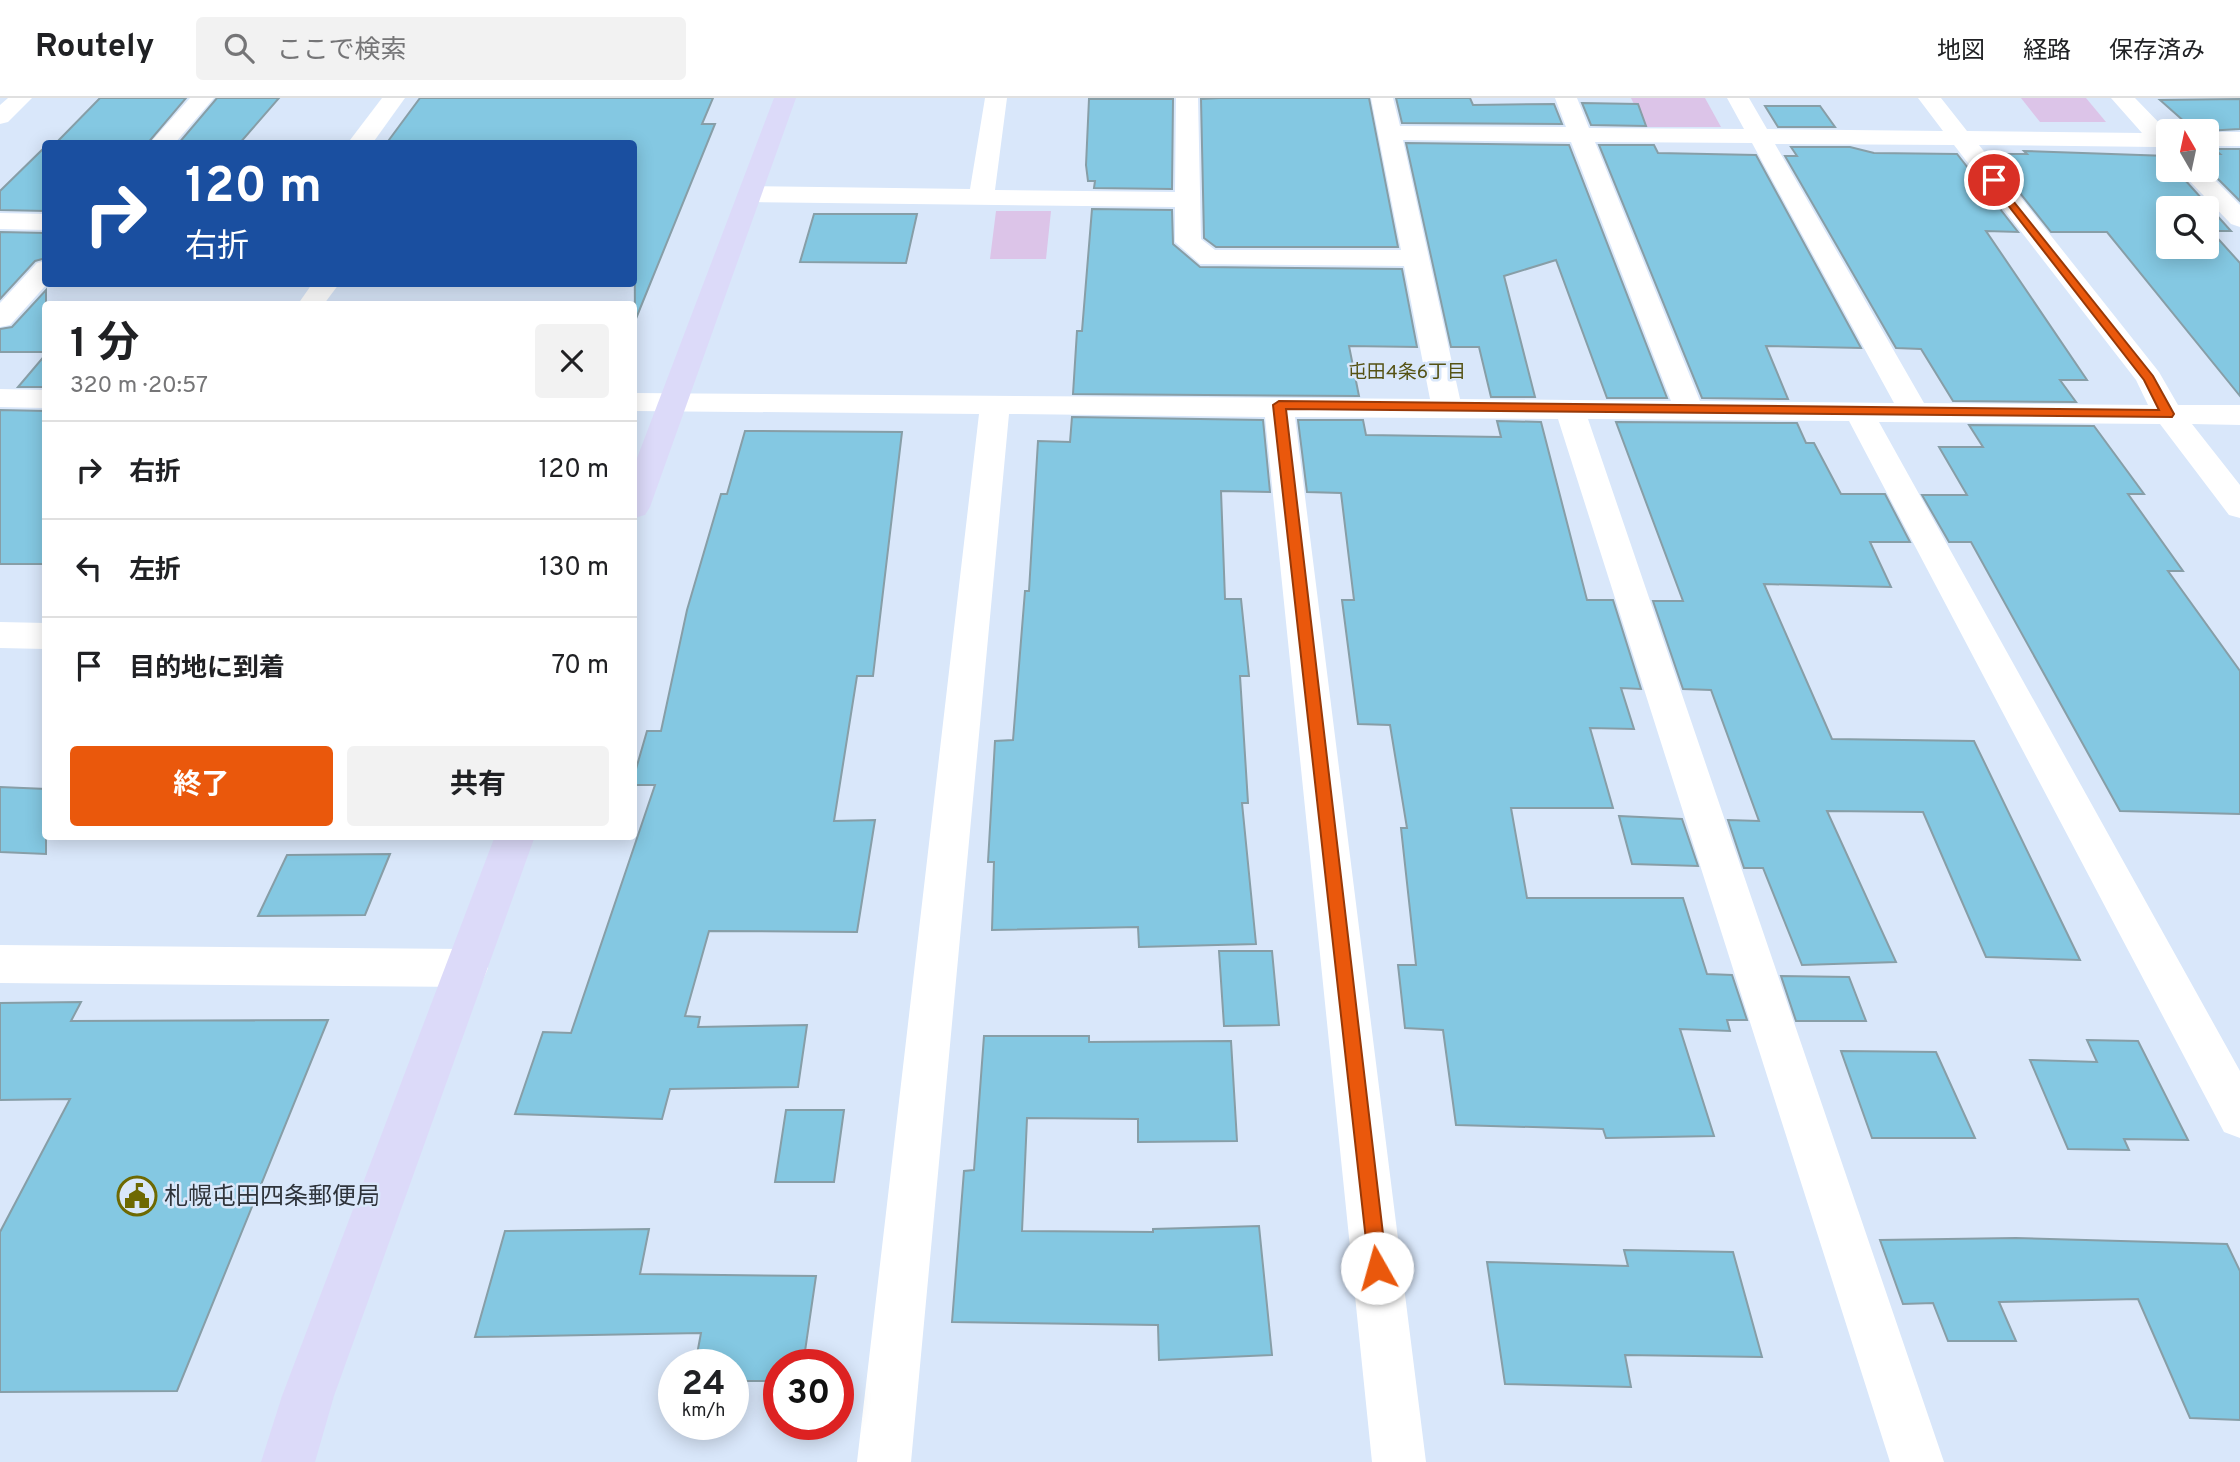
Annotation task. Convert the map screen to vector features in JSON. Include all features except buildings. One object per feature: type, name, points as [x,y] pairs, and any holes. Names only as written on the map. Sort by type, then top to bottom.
[{"type":"street","points":[[0,117],[21,98]]},
{"type":"street","points":[[165,140],[203,98]]},
{"type":"street","points":[[362,140],[394,98]]},
{"type":"street","points":[[637,498],[785,98]]},
{"type":"street","points":[[981,197],[996,98]]},
{"type":"street","points":[[1186,98],[1188,242],[1209,257],[1413,258]]},
{"type":"street","points":[[1382,98],[1391,133],[1413,258],[1447,407]]},
{"type":"street","points":[[1566,98],[1689,410]]},
{"type":"street","points":[[1738,98],[1913,410]]},
{"type":"street","points":[[1929,98],[2149,379],[2168,414],[2240,507]]},
{"type":"street","points":[[2122,98],[2156,132]]},
{"type":"street","points":[[1391,133],[1959,136],[2156,142]]},
{"type":"street","points":[[2219,139],[2240,139]]},
{"type":"street","points":[[2204,182],[2240,219]]},
{"type":"street","points":[[751,194],[1188,200]]},
{"type":"street","points":[[0,221],[42,222]]},
{"type":"street","points":[[0,319],[42,273]]},
{"type":"street","points":[[0,398],[42,399]]},
{"type":"street","points":[[637,402],[1913,410],[2240,415]]},
{"type":"street","points":[[884,1462],[995,404]]},
{"type":"street","points":[[1279,405],[1399,1462]]},
{"type":"street","points":[[1569,408],[1917,1462]]},
{"type":"street","points":[[1857,410],[2240,1116]]},
{"type":"street","points":[[0,635],[42,636]]},
{"type":"street","points":[[288,1462],[308,1396],[514,840]]},
{"type":"street","points":[[0,964],[467,968]]},
{"type":"shaded area","points":[[1631,98],[1705,98],[1721,127],[1645,127]]},
{"type":"shaded area","points":[[2021,98],[2086,98],[2106,122],[2040,122]]},
{"type":"shaded area","points":[[996,211],[1051,211],[1046,259],[990,259]]},
{"type":"place","name":"札幌屯田四条郵便局","points":[[137,1196]]},
{"type":"district","name":"屯田4条6丁目","points":[[1407,371]]},
{"type":"route","points":[[1377,1268],[1279,405],[2168,414],[2149,379],[1994,180]]}]
